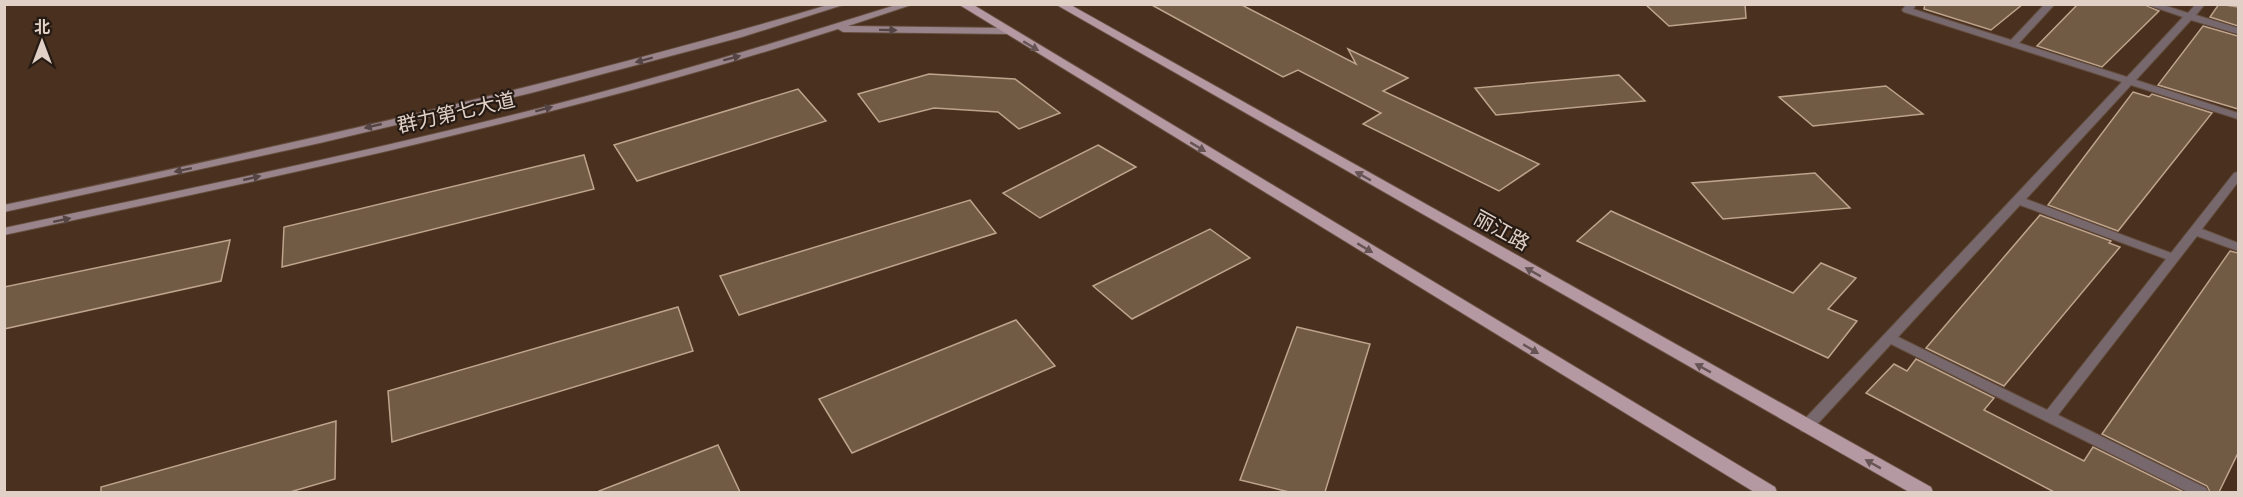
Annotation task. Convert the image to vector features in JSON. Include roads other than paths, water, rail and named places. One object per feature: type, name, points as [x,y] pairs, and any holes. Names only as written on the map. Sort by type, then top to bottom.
[{"type":"main road","name":"群力第七大道","points":[[4,209],[212,164],[544,86],[755,31],[823,8],[842,4]]},
{"type":"main road","name":"群力第七大道","points":[[4,232],[254,178],[541,110],[830,29],[910,4]]},
{"type":"main road","points":[[963,4],[1768,492]]},
{"type":"main road","name":"丽江路","points":[[1060,4],[1074,8],[1806,427],[1924,492]]},
{"type":"main road","points":[[830,29],[1006,31]]},
{"type":"street","points":[[1913,4],[1907,10],[2238,116]]},
{"type":"street","points":[[2012,44],[2050,4]]},
{"type":"street","points":[[2149,4],[2238,31]]},
{"type":"street","points":[[1806,427],[2200,4]]},
{"type":"street","points":[[2049,417],[2238,175]]},
{"type":"street","points":[[2018,200],[2174,258]]},
{"type":"street","points":[[2195,231],[2238,248]]},
{"type":"street","points":[[1889,338],[2201,492]]}]
